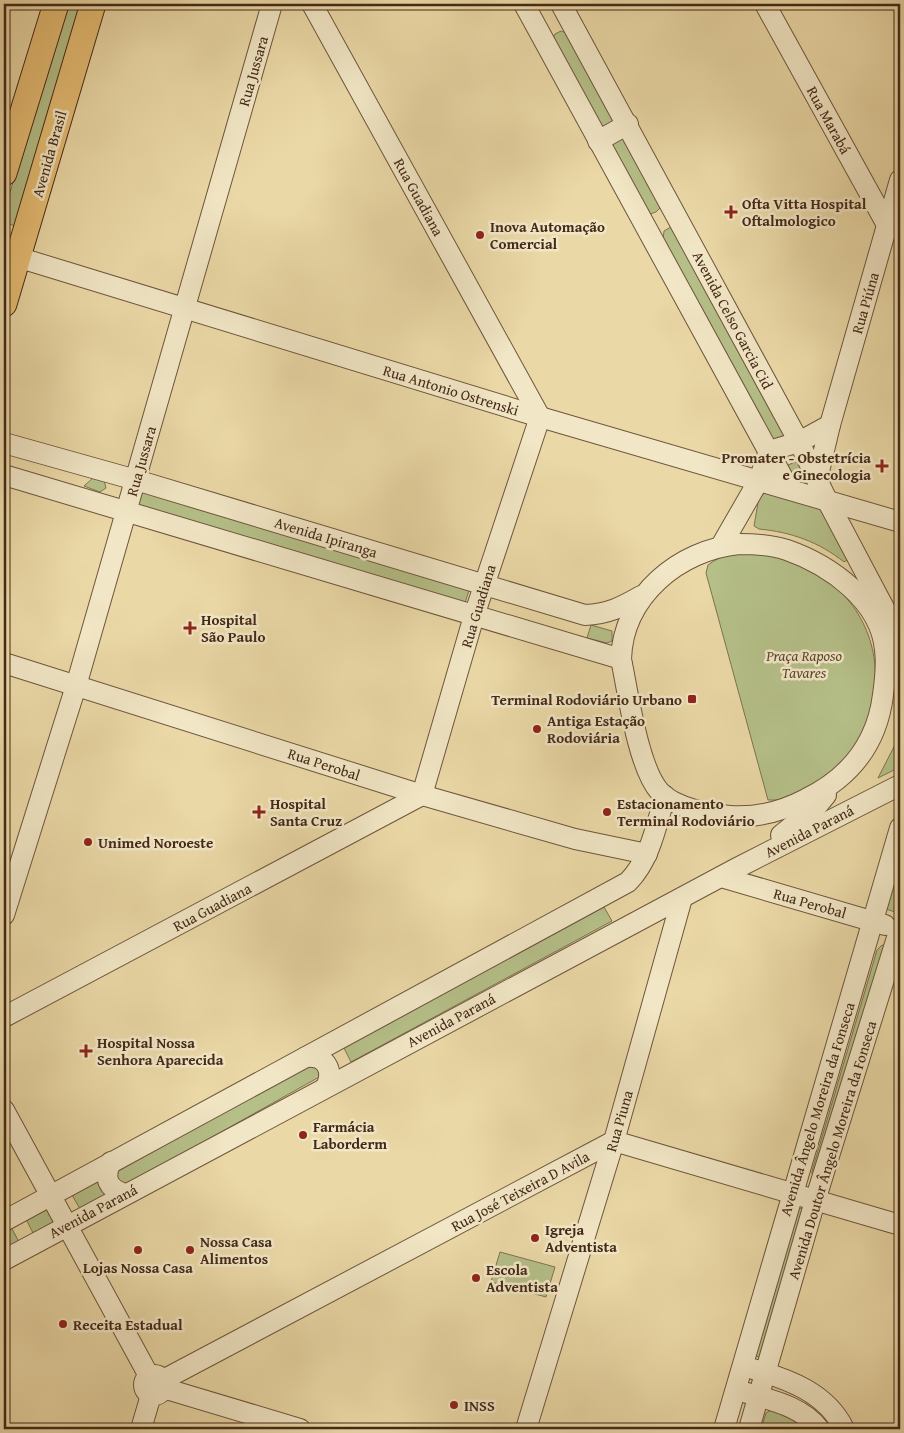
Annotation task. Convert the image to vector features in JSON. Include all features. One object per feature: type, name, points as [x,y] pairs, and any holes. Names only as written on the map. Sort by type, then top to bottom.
[{"type":"main road","points":[[4,173],[56,4]]},
{"type":"main road","name":"Avenida Brasil","points":[[4,304],[11,255],[94,4]]},
{"type":"street","name":"Rua Jussara","points":[[4,915],[76,686],[272,4]]},
{"type":"street","name":"Rua Guadiana","points":[[4,1017],[422,795],[474,616],[540,417],[312,4]]},
{"type":"street","name":"Avenida Celso Garcia Cid","points":[[524,4],[644,226],[790,489]]},
{"type":"street","name":"Rua Marabá","points":[[765,4],[894,227]]},
{"type":"street","name":"Avenida Celso Garcia Cid","points":[[565,10],[799,442],[828,502],[882,603],[893,644]]},
{"type":"street","points":[[540,33],[565,10]]},
{"type":"street","points":[[598,141],[628,124]]},
{"type":"street","name":"Rua Piúna","points":[[817,480],[830,426],[894,227],[900,180]]},
{"type":"street","points":[[644,226],[674,210]]},
{"type":"street","name":"Rua Antonio Ostrenski","points":[[11,255],[540,417],[900,522]]},
{"type":"street","points":[[721,546],[741,515],[759,480],[769,450],[799,442],[830,426]]},
{"type":"street","name":"Avenida Ipiranga","points":[[4,442],[586,615],[604,614],[623,607],[645,593]]},
{"type":"street","points":[[732,473],[740,490],[741,515]]},
{"type":"street","points":[[4,475],[127,510],[621,659]]},
{"type":"street","points":[[846,536],[854,525],[871,514]]},
{"type":"street","points":[[831,786],[794,805],[769,813],[747,816],[712,814],[688,807],[665,796],[659,791],[644,762],[621,659],[622,641],[631,614],[645,593],[659,580],[691,557],[721,546],[760,544],[786,550],[813,561],[882,603]]},
{"type":"street","points":[[729,873],[817,806],[831,786],[860,757],[877,725],[893,644],[872,614],[840,577]]},
{"type":"street","name":"Rua Perobal","points":[[4,664],[422,795],[575,839],[647,854]]},
{"type":"street","name":"Avenida Paraná","points":[[4,1260],[353,1072],[729,873],[900,785]]},
{"type":"street","points":[[4,1221],[603,898],[633,877],[647,854],[665,796]]},
{"type":"street","name":"Avenida Ângelo Moreira da Fonseca","points":[[724,1429],[791,1194],[900,828]]},
{"type":"street","name":"Rua Perobal","points":[[729,873],[873,922],[900,928]]},
{"type":"street","name":"Rua Piuna","points":[[526,1429],[614,1141],[682,898]]},
{"type":"street","name":"Avenida Doutor Ângelo Moreira da Fonseca","points":[[749,1429],[815,1201],[900,928]]},
{"type":"street","points":[[332,1043],[328,1051],[330,1060],[335,1068],[344,1072],[353,1072]]},
{"type":"street","points":[[306,1057],[315,1056],[324,1060],[329,1069],[330,1078],[326,1087]]},
{"type":"street","points":[[4,1110],[156,1385],[300,1429]]},
{"type":"street","points":[[614,1141],[900,1225]]},
{"type":"street","name":"Rua José Teixeira D Avila","points":[[156,1385],[614,1141]]},
{"type":"street","points":[[111,1162],[106,1172],[107,1182],[114,1191],[125,1194]]},
{"type":"street","points":[[4,1221],[11,1220],[20,1224],[26,1231],[27,1241],[23,1249]]},
{"type":"street","points":[[742,1366],[765,1372],[812,1393],[828,1406],[844,1429]]},
{"type":"street","points":[[141,1429],[156,1385]]},
{"type":"street","points":[[735,1390],[758,1396],[800,1412],[819,1429]]},
{"type":"green space","points":[[65,4],[80,4],[15,226],[4,222],[4,213]]},
{"type":"green space","points":[[561,31],[566,33],[615,120],[604,127],[600,124],[553,38],[555,34]]},
{"type":"green space","points":[[621,138],[626,142],[659,202],[660,208],[656,212],[650,214],[612,148],[614,141]]},
{"type":"green space","points":[[671,227],[677,230],[784,435],[782,438],[771,440],[663,239],[664,231]]},
{"type":"green space","points":[[795,462],[798,463],[811,488],[794,482],[786,466]]},
{"type":"green space","points":[[94,477],[104,480],[106,488],[100,492],[84,486]]},
{"type":"green space","points":[[141,488],[471,584],[465,603],[136,506]]},
{"type":"green space","points":[[765,493],[822,508],[849,559],[844,562],[825,549],[804,539],[793,535],[759,529],[754,526],[759,497]]},
{"type":"green space","name":"Praça Raposo Tavares","points":[[758,552],[805,565],[840,591],[852,605],[862,622],[870,640],[874,658],[874,697],[869,716],[850,755],[833,774],[782,800],[768,800],[706,573],[708,565],[719,558],[731,554]]},
{"type":"green space","points":[[591,625],[612,631],[612,641],[607,643],[587,638]]},
{"type":"green space","points":[[900,735],[900,767],[878,778]]},
{"type":"green space","points":[[900,858],[900,894],[895,912],[886,909]]},
{"type":"green space","points":[[604,907],[612,921],[351,1062],[344,1048]]},
{"type":"green space","points":[[882,945],[886,946],[815,1175],[812,1174],[812,1171],[877,950]]},
{"type":"green space","points":[[314,1062],[321,1076],[123,1187],[115,1173]]},
{"type":"green space","points":[[98,1181],[106,1195],[80,1209],[72,1195]]},
{"type":"green space","points":[[795,1207],[808,1210],[765,1359],[753,1355]]},
{"type":"green space","points":[[46,1208],[54,1222],[33,1233],[26,1219]]},
{"type":"green space","points":[[11,1227],[19,1242],[4,1251],[4,1230]]},
{"type":"green space","points":[[500,1252],[555,1267],[546,1297],[491,1282]]},
{"type":"green space","points":[[771,1410],[790,1415],[806,1429],[761,1429],[766,1413]]},
{"type":"place","name":"Ofta Vitta Hospital Oftalmologico","points":[[731,212]]},
{"type":"place","name":"Inova Automação Comercial","points":[[480,235]]},
{"type":"place","name":"Promater - Obstetrícia e Ginecologia","points":[[882,466]]},
{"type":"place","name":"Hospital São Paulo","points":[[190,628]]},
{"type":"place","name":"Terminal Rodoviário Urbano","points":[[692,699]]},
{"type":"place","name":"Antiga Estação Rodoviária","points":[[537,729]]},
{"type":"place","name":"Hospital Santa Cruz","points":[[259,812]]},
{"type":"place","name":"Estacionamento Terminal Rodoviário","points":[[607,812]]},
{"type":"place","name":"Unimed Noroeste","points":[[88,842]]},
{"type":"place","name":"Hospital Nossa Senhora Aparecida","points":[[86,1051]]},
{"type":"place","name":"Farmácia Laborderm","points":[[303,1135]]},
{"type":"place","name":"Igreja Adventista","points":[[535,1238]]},
{"type":"place","name":"Lojas Nossa Casa","points":[[138,1250]]},
{"type":"place","name":"Nossa Casa Alimentos","points":[[190,1250]]},
{"type":"place","name":"Escola Adventista","points":[[476,1278]]},
{"type":"place","name":"Receita Estadual","points":[[63,1324]]},
{"type":"place","name":"INSS","points":[[454,1405]]}]
